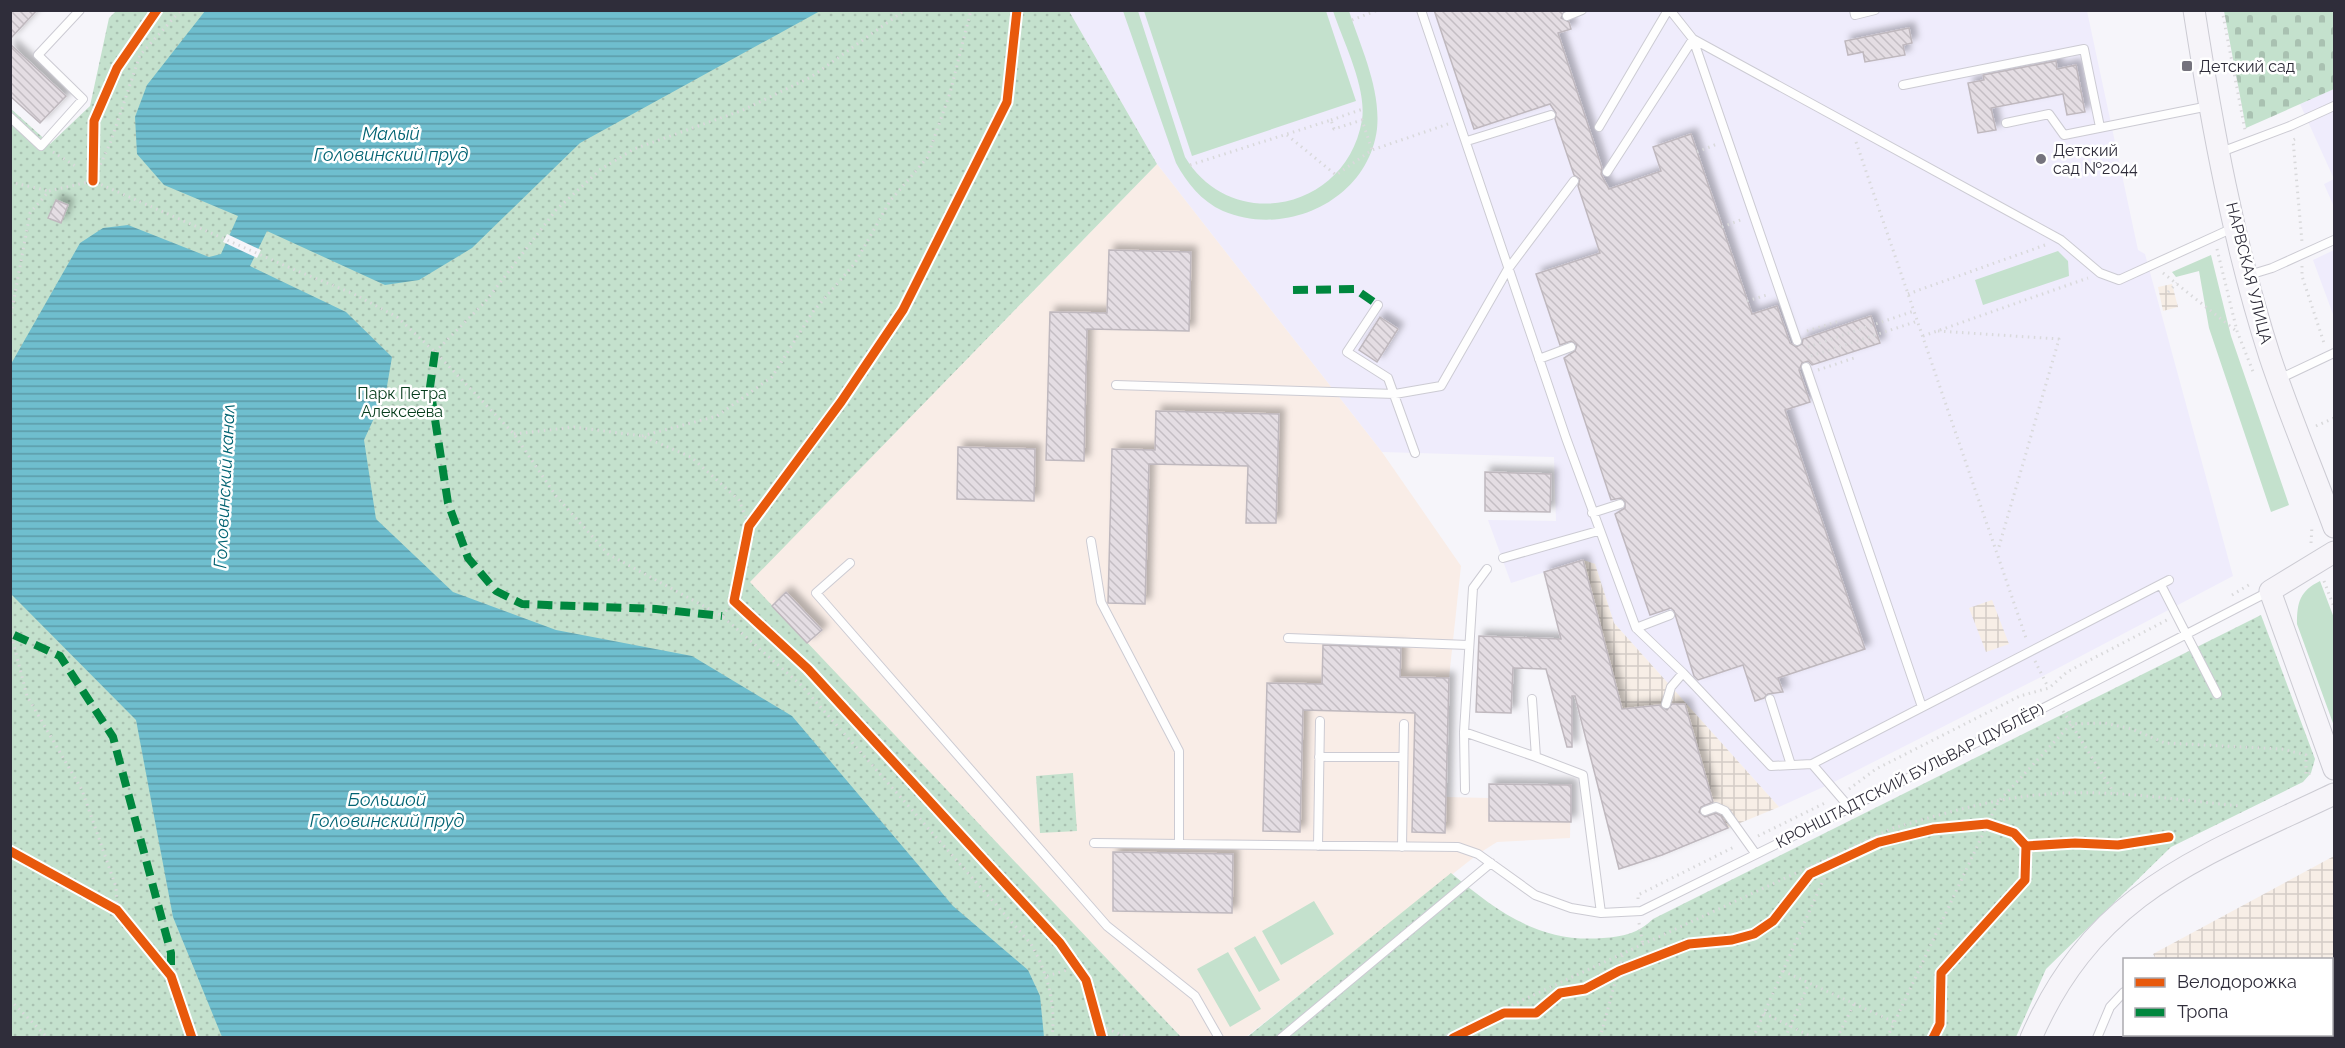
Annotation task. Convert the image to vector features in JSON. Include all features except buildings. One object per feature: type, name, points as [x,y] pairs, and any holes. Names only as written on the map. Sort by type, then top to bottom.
[{"type":"street","name":"НАРВСКАЯ УЛИЦА","points":[[2194,10],[2210,106],[2247,275],[2278,380],[2334,527]]},
{"type":"street","name":"КРОНШТАДТСКИЙ БУЛЬВАР (ДУБЛЁР)","points":[[2266,584],[2334,552]]},
{"type":"street","points":[[2266,584],[2334,769]]},
{"type":"street","points":[[2031,1038],[2048,1001],[2072,962],[2102,926],[2133,899],[2168,876],[2212,852],[2334,794]]},
{"type":"lane","points":[[10,117],[41,146],[84,99],[38,55],[80,10]]},
{"type":"lane","points":[[1421,10],[1598,531],[1636,628],[1683,673],[1771,766],[1812,764],[2169,580]]},
{"type":"lane","points":[[1567,16],[1582,10]]},
{"type":"lane","points":[[1599,127],[1669,10],[1693,39],[1796,338]]},
{"type":"lane","points":[[1854,10],[1855,15],[1875,10]]},
{"type":"lane","points":[[1693,39],[2061,240],[2100,273],[2119,280],[2154,266],[2236,226]]},
{"type":"lane","points":[[1607,172],[1693,39]]},
{"type":"lane","points":[[1903,85],[2084,49],[2100,128]]},
{"type":"lane","points":[[2006,123],[2049,114],[2064,135],[2210,106]]},
{"type":"lane","points":[[2220,152],[2334,106]]},
{"type":"lane","points":[[1467,141],[1551,115]]},
{"type":"lane","points":[[1116,385],[1395,394],[1441,386],[1508,268],[1575,181]]},
{"type":"lane","points":[[2247,275],[2272,268],[2334,240]]},
{"type":"lane","points":[[1378,305],[1347,352],[1388,378],[1415,453]]},
{"type":"lane","points":[[1539,359],[1571,347]]},
{"type":"lane","points":[[2278,380],[2334,352]]},
{"type":"lane","points":[[1807,370],[1922,707]]},
{"type":"lane","points":[[1592,513],[1620,504]]},
{"type":"lane","points":[[1503,558],[1598,531]]},
{"type":"lane","points":[[1091,541],[1101,602],[1179,751],[1179,844]]},
{"type":"lane","points":[[850,563],[816,593],[1107,926],[1195,996],[1219,1038]]},
{"type":"lane","points":[[1465,790],[1464,732],[1473,588],[1486,569]]},
{"type":"lane","name":"КРОНШТАДТСКИЙ БУЛЬВАР (ДУБЛЁР)","points":[[1402,847],[1458,847],[1478,854],[1535,895],[1571,908],[1601,913],[1641,911],[1755,853],[1851,808],[2188,633],[2266,584]]},
{"type":"lane","points":[[2161,585],[2175,616],[2188,633],[2217,694]]},
{"type":"lane","points":[[1636,628],[1670,615]]},
{"type":"lane","points":[[1288,638],[1468,645]]},
{"type":"lane","points":[[1666,704],[1671,687],[1683,673]]},
{"type":"lane","points":[[1532,699],[1536,757]]},
{"type":"lane","points":[[1770,699],[1791,765]]},
{"type":"lane","points":[[1318,846],[1320,721]]},
{"type":"lane","points":[[1094,843],[1402,847],[1404,724]]},
{"type":"lane","points":[[1464,732],[1583,775],[1601,913]]},
{"type":"lane","points":[[1319,757],[1403,757]]},
{"type":"lane","points":[[1812,764],[1851,808]]},
{"type":"lane","points":[[1705,811],[1719,803],[1755,853]]},
{"type":"lane","points":[[1281,1038],[1491,863]]},
{"type":"lane","points":[[2097,1038],[2110,1007],[2123,993]]},
{"type":"path","points":[[93,181],[111,141],[140,56],[181,10]]},
{"type":"path","points":[[435,352],[485,302],[556,210],[601,168],[634,149],[743,110],[811,77],[905,10]]},
{"type":"path","points":[[642,436],[717,416],[772,377],[812,313],[855,263],[890,201],[927,158],[950,93],[971,10]]},
{"type":"path","points":[[1352,20],[1378,10]]},
{"type":"path","points":[[2222,10],[2247,142]]},
{"type":"path","points":[[1190,165],[1363,109]]},
{"type":"path","points":[[1331,120],[1334,129],[1362,120],[1372,150]]},
{"type":"path","points":[[1287,135],[1336,175],[1372,150],[1460,121]]},
{"type":"path","points":[[1850,124],[2031,651],[2049,688],[2114,793]]},
{"type":"path","points":[[2302,136],[2293,140],[2303,254],[2302,276],[2325,346],[2334,352]]},
{"type":"path","points":[[41,146],[77,167]]},
{"type":"path","points":[[1697,152],[1712,146]]},
{"type":"path","points":[[93,157],[93,181]]},
{"type":"path","points":[[66,171],[77,167]]},
{"type":"path","points":[[10,195],[21,186],[44,178]]},
{"type":"path","points":[[10,182],[50,191],[93,181],[354,294],[396,317],[435,352],[514,434],[556,496],[608,554],[722,616],[801,685],[1031,944],[1046,976],[1054,1018],[1052,1038]]},
{"type":"path","points":[[10,320],[30,213],[50,191]]},
{"type":"path","points":[[1722,227],[1754,216]]},
{"type":"path","points":[[1908,294],[2061,240]]},
{"type":"path","points":[[2154,266],[2237,331]]},
{"type":"path","points":[[1923,336],[2100,273]]},
{"type":"path","points":[[2168,292],[2177,284]]},
{"type":"path","points":[[1747,301],[1780,291]]},
{"type":"path","points":[[1807,348],[1914,311]]},
{"type":"path","points":[[1796,338],[1840,321]]},
{"type":"path","points":[[1810,357],[1918,321]]},
{"type":"path","points":[[1938,331],[2059,339],[1997,552]]},
{"type":"path","points":[[1838,337],[1841,346]]},
{"type":"path","points":[[1807,370],[1854,358]]},
{"type":"path","points":[[2311,428],[2334,418]]},
{"type":"path","points":[[514,434],[574,427],[642,436],[691,457],[739,500],[749,525]]},
{"type":"path","points":[[747,536],[749,525],[756,516]]},
{"type":"path","points":[[2322,575],[2334,607]]},
{"type":"path","points":[[2223,600],[2266,584]]},
{"type":"path","points":[[722,616],[734,601],[736,590]]},
{"type":"path","points":[[734,601],[742,609]]},
{"type":"path","points":[[1642,945],[1638,895],[1839,797],[1876,769],[2020,696],[2049,688],[2067,672],[2175,616]]},
{"type":"path","points":[[10,630],[27,696],[82,790],[116,887],[117,910]]},
{"type":"path","points":[[1887,1038],[1992,825],[1998,802],[2071,724],[2104,723],[2132,729],[2165,743],[2282,749],[2306,755],[2306,775],[2311,773]]},
{"type":"path","points":[[1441,1038],[1833,858],[1893,828],[1998,802],[2048,794],[2114,793],[2240,806]]},
{"type":"path","points":[[1976,825],[1992,825]]},
{"type":"path","points":[[1804,881],[1833,858],[1911,834]]},
{"type":"path","points":[[1753,1038],[1833,858]]},
{"type":"path","points":[[108,905],[124,918]]},
{"type":"path","points":[[1600,1038],[1623,953]]},
{"type":"path","points":[[1046,976],[1076,967]]},
{"type":"path","points":[[1602,980],[1629,967]]},
{"type":"path","points":[[1783,971],[1894,1022]]},
{"type":"path","points":[[1785,1038],[1809,983]]},
{"type":"path","points":[[1553,999],[1560,993],[1569,991]]},
{"type":"path","points":[[10,1000],[48,1038]]},
{"type":"path","points":[[1837,1038],[1854,1004]]},
{"type":"path","points":[[1453,1038],[1504,1013],[1518,1014]]},
{"type":"path","points":[[1764,1013],[1814,1038]]},
{"type":"path","points":[[1097,1014],[1102,1038]]},
{"type":"path","points":[[1101,1026],[1129,1038]]},
{"type":"shaded area","points":[[1069,11],[2087,11],[2138,250],[2145,254],[2233,576],[2043,676],[1830,784],[1779,807],[1614,623],[1595,564],[1583,560],[1511,583],[1488,520],[1556,521],[1554,457],[1382,452],[1157,164]]},
{"type":"shaded area","points":[[2334,89],[2334,179],[2300,104]]},
{"type":"shaded area","points":[[1157,164],[1382,452],[1461,566],[1449,678],[1446,797],[1489,798],[1489,784],[1571,785],[1570,838],[1497,842],[1478,854],[1246,1037],[1181,1037],[749,582]]},
{"type":"shaded area","points":[[2334,179],[2334,207],[2324,184]]},
{"type":"shaded area","points":[[2334,250],[2334,317],[2313,260]]},
{"type":"shaded area","points":[[2172,284],[2178,307],[2163,311],[2158,287]]},
{"type":"shaded area","points":[[1583,560],[1595,564],[1614,623],[1779,807],[1662,855],[1619,869],[1544,572]]},
{"type":"shaded area","points":[[1992,600],[2009,644],[1986,652],[1969,608]]},
{"type":"shaded area","points":[[2334,856],[2334,1037],[2300,1036],[2333,1036],[2333,958],[2155,958],[2153,954]]},
{"type":"green space","name":"Парк Петра Алексеева","points":[[116,11],[1069,11],[1157,164],[750,582],[1181,1037],[11,1037],[10,108],[50,144],[90,106],[109,18]]},
{"type":"green space","points":[[1123,11],[1138,11],[1185,157],[1205,181],[1230,197],[1258,203],[1286,201],[1312,192],[1335,175],[1352,151],[1362,120],[1363,107],[1358,79],[1333,11],[1349,11],[1369,69],[1377,114],[1377,129],[1370,154],[1358,176],[1341,193],[1320,207],[1297,216],[1272,220],[1247,218],[1215,207],[1201,197],[1176,163]]},
{"type":"green space","points":[[1144,11],[1326,11],[1356,101],[1192,156]]},
{"type":"green space","points":[[2224,11],[2334,11],[2334,89],[2246,128]]},
{"type":"green space","points":[[2058,251],[2068,261],[2069,276],[1983,305],[1975,280]]},
{"type":"green space","points":[[2211,255],[2231,336],[2289,505],[2271,512],[2209,328],[2199,271],[2176,277],[2172,272]]},
{"type":"green space","points":[[2320,581],[2334,618],[2334,726],[2297,624],[2301,598],[2308,589]]},
{"type":"green space","points":[[2261,615],[2315,759],[2311,773],[2303,782],[2171,847],[2046,969],[2016,1037],[1246,1038],[1451,873],[1503,912],[1539,930],[1580,938],[1610,937],[1630,933],[1642,928],[1653,919]]},
{"type":"green space","points":[[1073,773],[1077,831],[1040,833],[1036,776]]},
{"type":"green space","points":[[1314,901],[1334,934],[1281,965],[1262,931]]},
{"type":"green space","points":[[1255,936],[1280,980],[1259,992],[1234,948]]},
{"type":"green space","points":[[1228,952],[1261,1009],[1230,1027],[1197,969]]},
{"type":"water","name":"Большой Головинский пруд","points":[[205,11],[820,11],[580,143],[472,248],[419,280],[385,285],[267,231],[250,266],[346,312],[392,357],[386,392],[364,440],[376,519],[453,592],[556,630],[692,656],[792,716],[953,906],[1028,970],[1040,996],[1044,1037],[222,1037],[173,917],[136,720],[11,594],[11,364],[80,243],[103,228],[128,225],[209,257],[221,254],[238,216],[164,185],[137,154],[135,117],[147,85]]},
{"type":"pier","points":[[227,234],[261,250],[257,258],[223,242]]},
{"type":"marked path","points":[[1293,290],[1355,289],[1378,305]]},
{"type":"marked path","points":[[435,352],[430,387],[448,503],[468,558],[496,591],[522,604],[656,609],[722,616]]},
{"type":"marked path","points":[[14,635],[60,656],[113,737],[171,953],[171,976]]},
{"type":"cycle path","points":[[93,181],[94,121],[117,68],[157,10]]},
{"type":"cycle path","points":[[1017,10],[1007,102],[903,310],[841,402],[749,526],[734,601],[808,669],[1060,943],[1086,980],[1102,1038]]},
{"type":"cycle path","points":[[1453,1038],[1504,1013],[1536,1013],[1560,993],[1585,989],[1619,971],[1689,944],[1732,940],[1754,934],[1773,921],[1810,874],[1879,842],[1933,829],[1987,824],[2014,833],[2026,846],[2075,843],[2118,845],[2169,837]]},
{"type":"cycle path","points":[[1933,1038],[1940,1024],[1941,973],[2025,880],[2026,846]]},
{"type":"cycle path","points":[[10,851],[117,910],[171,976],[192,1038]]},
{"type":"place","name":"Детский сад","points":[[2187,66]]},
{"type":"place","name":"Детский сад №2044","points":[[2041,159]]},
{"type":"water label","name":"Малый Головинский пруд","points":[[391,143]]},
{"type":"water label","name":"Головинский канал","points":[[224,486]]}]
